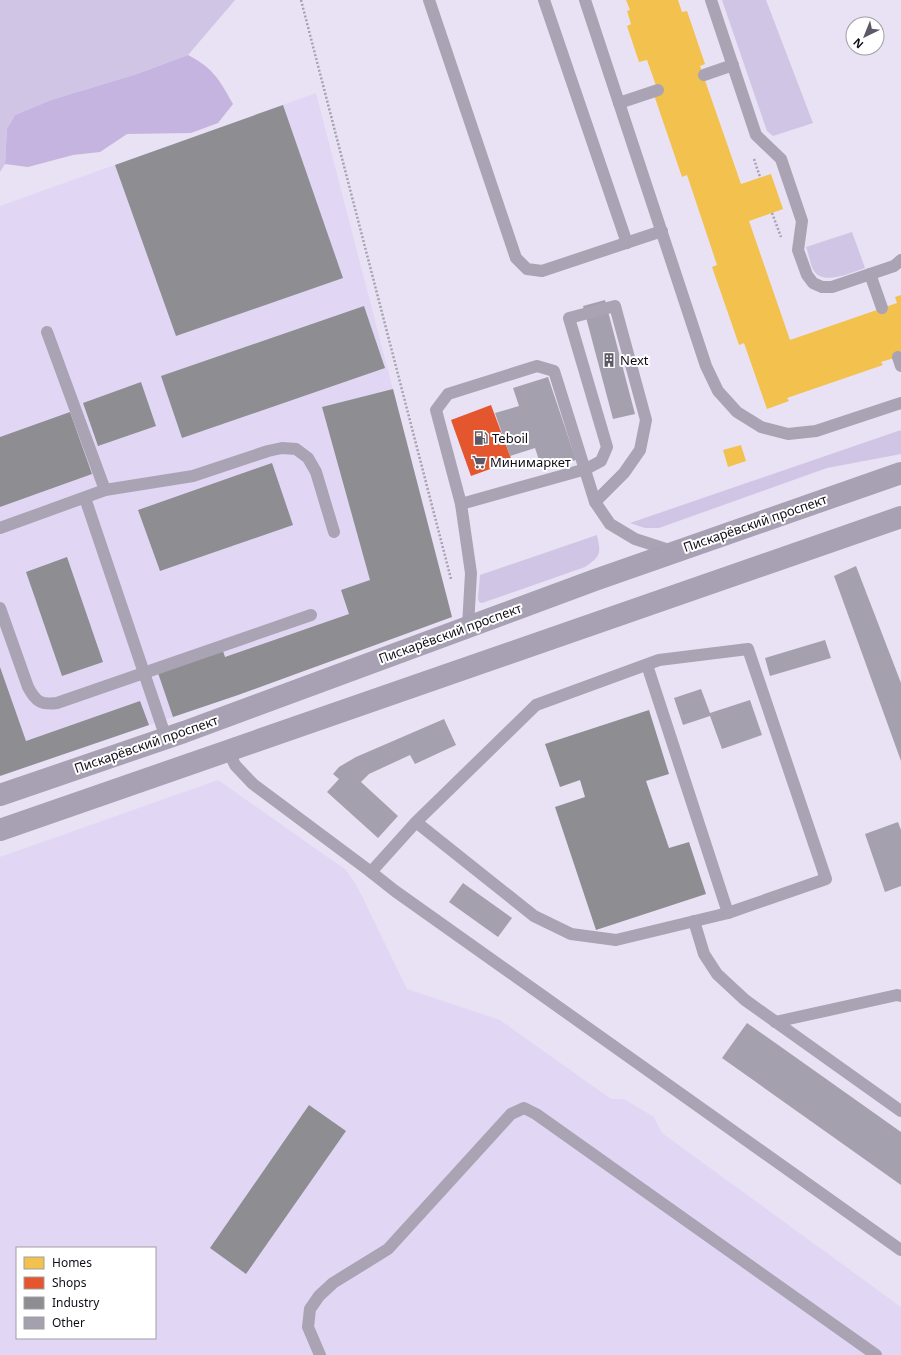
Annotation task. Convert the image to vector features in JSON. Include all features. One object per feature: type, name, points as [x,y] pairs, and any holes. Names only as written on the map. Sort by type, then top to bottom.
[{"type":"main road","name":"Пискарёвский проспект","points":[[0,796],[166,738],[673,552],[901,473]]},
{"type":"main road","points":[[0,830],[228,750],[900,520]]},
{"type":"lane","points":[[428,0],[516,258],[527,269],[542,271],[662,231]]},
{"type":"lane","points":[[544,0],[627,243]]},
{"type":"lane","points":[[585,0],[706,366],[718,391],[737,412],[761,427],[788,434],[816,431],[901,403]]},
{"type":"lane","points":[[711,0],[756,135],[780,159],[802,221],[798,250],[807,275],[813,283],[822,288],[832,287],[894,266],[901,260]]},
{"type":"lane","points":[[704,75],[733,66]]},
{"type":"lane","points":[[619,103],[658,90]]},
{"type":"lane","points":[[870,274],[882,308]]},
{"type":"lane","points":[[461,504],[586,469],[601,461],[607,447],[569,318],[615,306],[646,420],[640,450],[624,474],[595,502]]},
{"type":"lane","points":[[47,332],[105,490]]},
{"type":"lane","points":[[468,626],[471,573],[461,504],[436,410],[448,394],[537,366],[554,371],[586,469],[595,502],[610,524],[635,539],[673,552]]},
{"type":"lane","points":[[0,528],[105,490],[193,476],[268,451],[282,448],[296,449],[308,458],[316,472],[334,532]]},
{"type":"lane","points":[[85,498],[166,738]]},
{"type":"lane","points":[[0,608],[28,688],[33,697],[40,702],[48,704],[57,703],[312,615]]},
{"type":"lane","points":[[371,872],[416,822],[536,705],[659,660],[748,649],[826,879],[728,912],[616,940],[571,934],[534,916],[416,822]]},
{"type":"lane","points":[[647,665],[728,912]]},
{"type":"lane","points":[[228,750],[235,765],[252,784],[395,891],[901,1250]]},
{"type":"lane","points":[[694,921],[704,954],[717,974],[744,1000],[901,1111]]},
{"type":"lane","points":[[775,1022],[897,995],[901,996]]},
{"type":"lane","points":[[320,1355],[308,1327],[310,1309],[319,1296],[333,1283],[388,1249],[512,1114],[524,1108],[536,1114],[876,1355]]},
{"type":"path","points":[[301,0],[451,579]]},
{"type":"shaded area","points":[[0,0],[235,0],[188,55],[137,74],[51,100],[15,115],[7,129],[5,164],[0,172]]},
{"type":"shaded area","points":[[722,0],[766,0],[813,123],[773,136],[767,131]]},
{"type":"shaded area","points":[[188,55],[204,65],[215,75],[233,104],[218,123],[191,133],[127,134],[100,152],[73,155],[28,167],[5,164],[7,129],[15,115],[51,100],[137,74]]},
{"type":"shaded area","points":[[316,93],[452,617],[238,695],[0,776],[0,206]]},
{"type":"shaded area","points":[[852,232],[865,268],[846,275],[831,278],[819,275],[814,271],[806,247]]},
{"type":"shaded area","points":[[901,430],[901,454],[827,468],[659,528],[645,528],[630,523]]},
{"type":"shaded area","points":[[597,535],[599,551],[597,557],[585,567],[482,603],[479,602],[480,575]]},
{"type":"shaded area","points":[[218,780],[346,870],[357,886],[407,989],[500,1020],[611,1099],[624,1099],[654,1117],[662,1133],[901,1307],[901,1355],[0,1355],[0,857]]},
{"type":"building: Homes","points":[[626,0],[678,0],[682,12],[687,11],[705,64],[700,66],[741,184],[771,174],[783,209],[749,221],[790,340],[897,303],[895,297],[901,295],[901,356],[881,362],[883,365],[787,398],[789,401],[767,409],[744,343],[739,345],[712,267],[717,265],[687,175],[682,177],[654,95],[659,94],[647,60],[639,62],[627,26],[631,24],[627,11],[630,10]]},
{"type":"building: Homes","points":[[741,445],[746,461],[728,467],[723,450]]},
{"type":"building: Shops","name":"Teboil","points":[[491,405],[512,461],[471,476],[451,420]]},
{"type":"building: Industry","points":[[283,105],[343,278],[176,336],[115,165]]},
{"type":"building: Industry","points":[[364,306],[385,368],[182,438],[161,376]]},
{"type":"building: Industry","points":[[141,382],[156,426],[98,446],[83,403]]},
{"type":"building: Industry","points":[[393,389],[452,617],[238,695],[173,717],[158,673],[223,651],[225,657],[349,614],[341,590],[370,580],[322,407]]},
{"type":"building: Industry","points":[[70,412],[92,474],[0,507],[0,437]]},
{"type":"building: Industry","points":[[272,463],[293,525],[160,571],[138,510]]},
{"type":"building: Industry","points":[[67,557],[103,662],[62,676],[26,572]]},
{"type":"building: Industry","points":[[0,667],[26,741],[140,701],[149,725],[0,776]]},
{"type":"building: Industry","points":[[649,710],[669,774],[646,781],[669,848],[689,842],[706,894],[596,930],[555,807],[585,797],[580,780],[560,787],[545,744]]},
{"type":"building: Industry","points":[[309,1105],[346,1131],[246,1274],[210,1248]]},
{"type":"building: Other","name":"Next","points":[[605,300],[635,414],[613,419],[583,306]]},
{"type":"building: Other","points":[[548,377],[576,460],[542,469],[535,448],[510,456],[495,413],[519,406],[513,388]]},
{"type":"building: Other","points":[[856,566],[901,683],[901,761],[834,576]]},
{"type":"building: Other","points":[[825,640],[831,658],[770,676],[765,658]]},
{"type":"building: Other","points":[[701,689],[710,713],[750,700],[762,735],[722,749],[710,716],[683,725],[674,698]]},
{"type":"building: Other","points":[[444,719],[456,745],[415,764],[410,755],[369,774],[361,782],[398,816],[378,838],[327,792],[339,779],[333,774],[339,767],[356,757]]},
{"type":"building: Other","points":[[898,822],[901,830],[901,886],[885,892],[865,834]]},
{"type":"building: Other","points":[[463,883],[512,918],[498,937],[449,902]]},
{"type":"building: Other","points":[[747,1023],[901,1132],[901,1185],[722,1058]]},
{"type":"place","name":"Next","points":[[609,360]]},
{"type":"place","name":"Teboil","points":[[481,438]]},
{"type":"place","name":"Минимаркет","points":[[479,462]]}]
